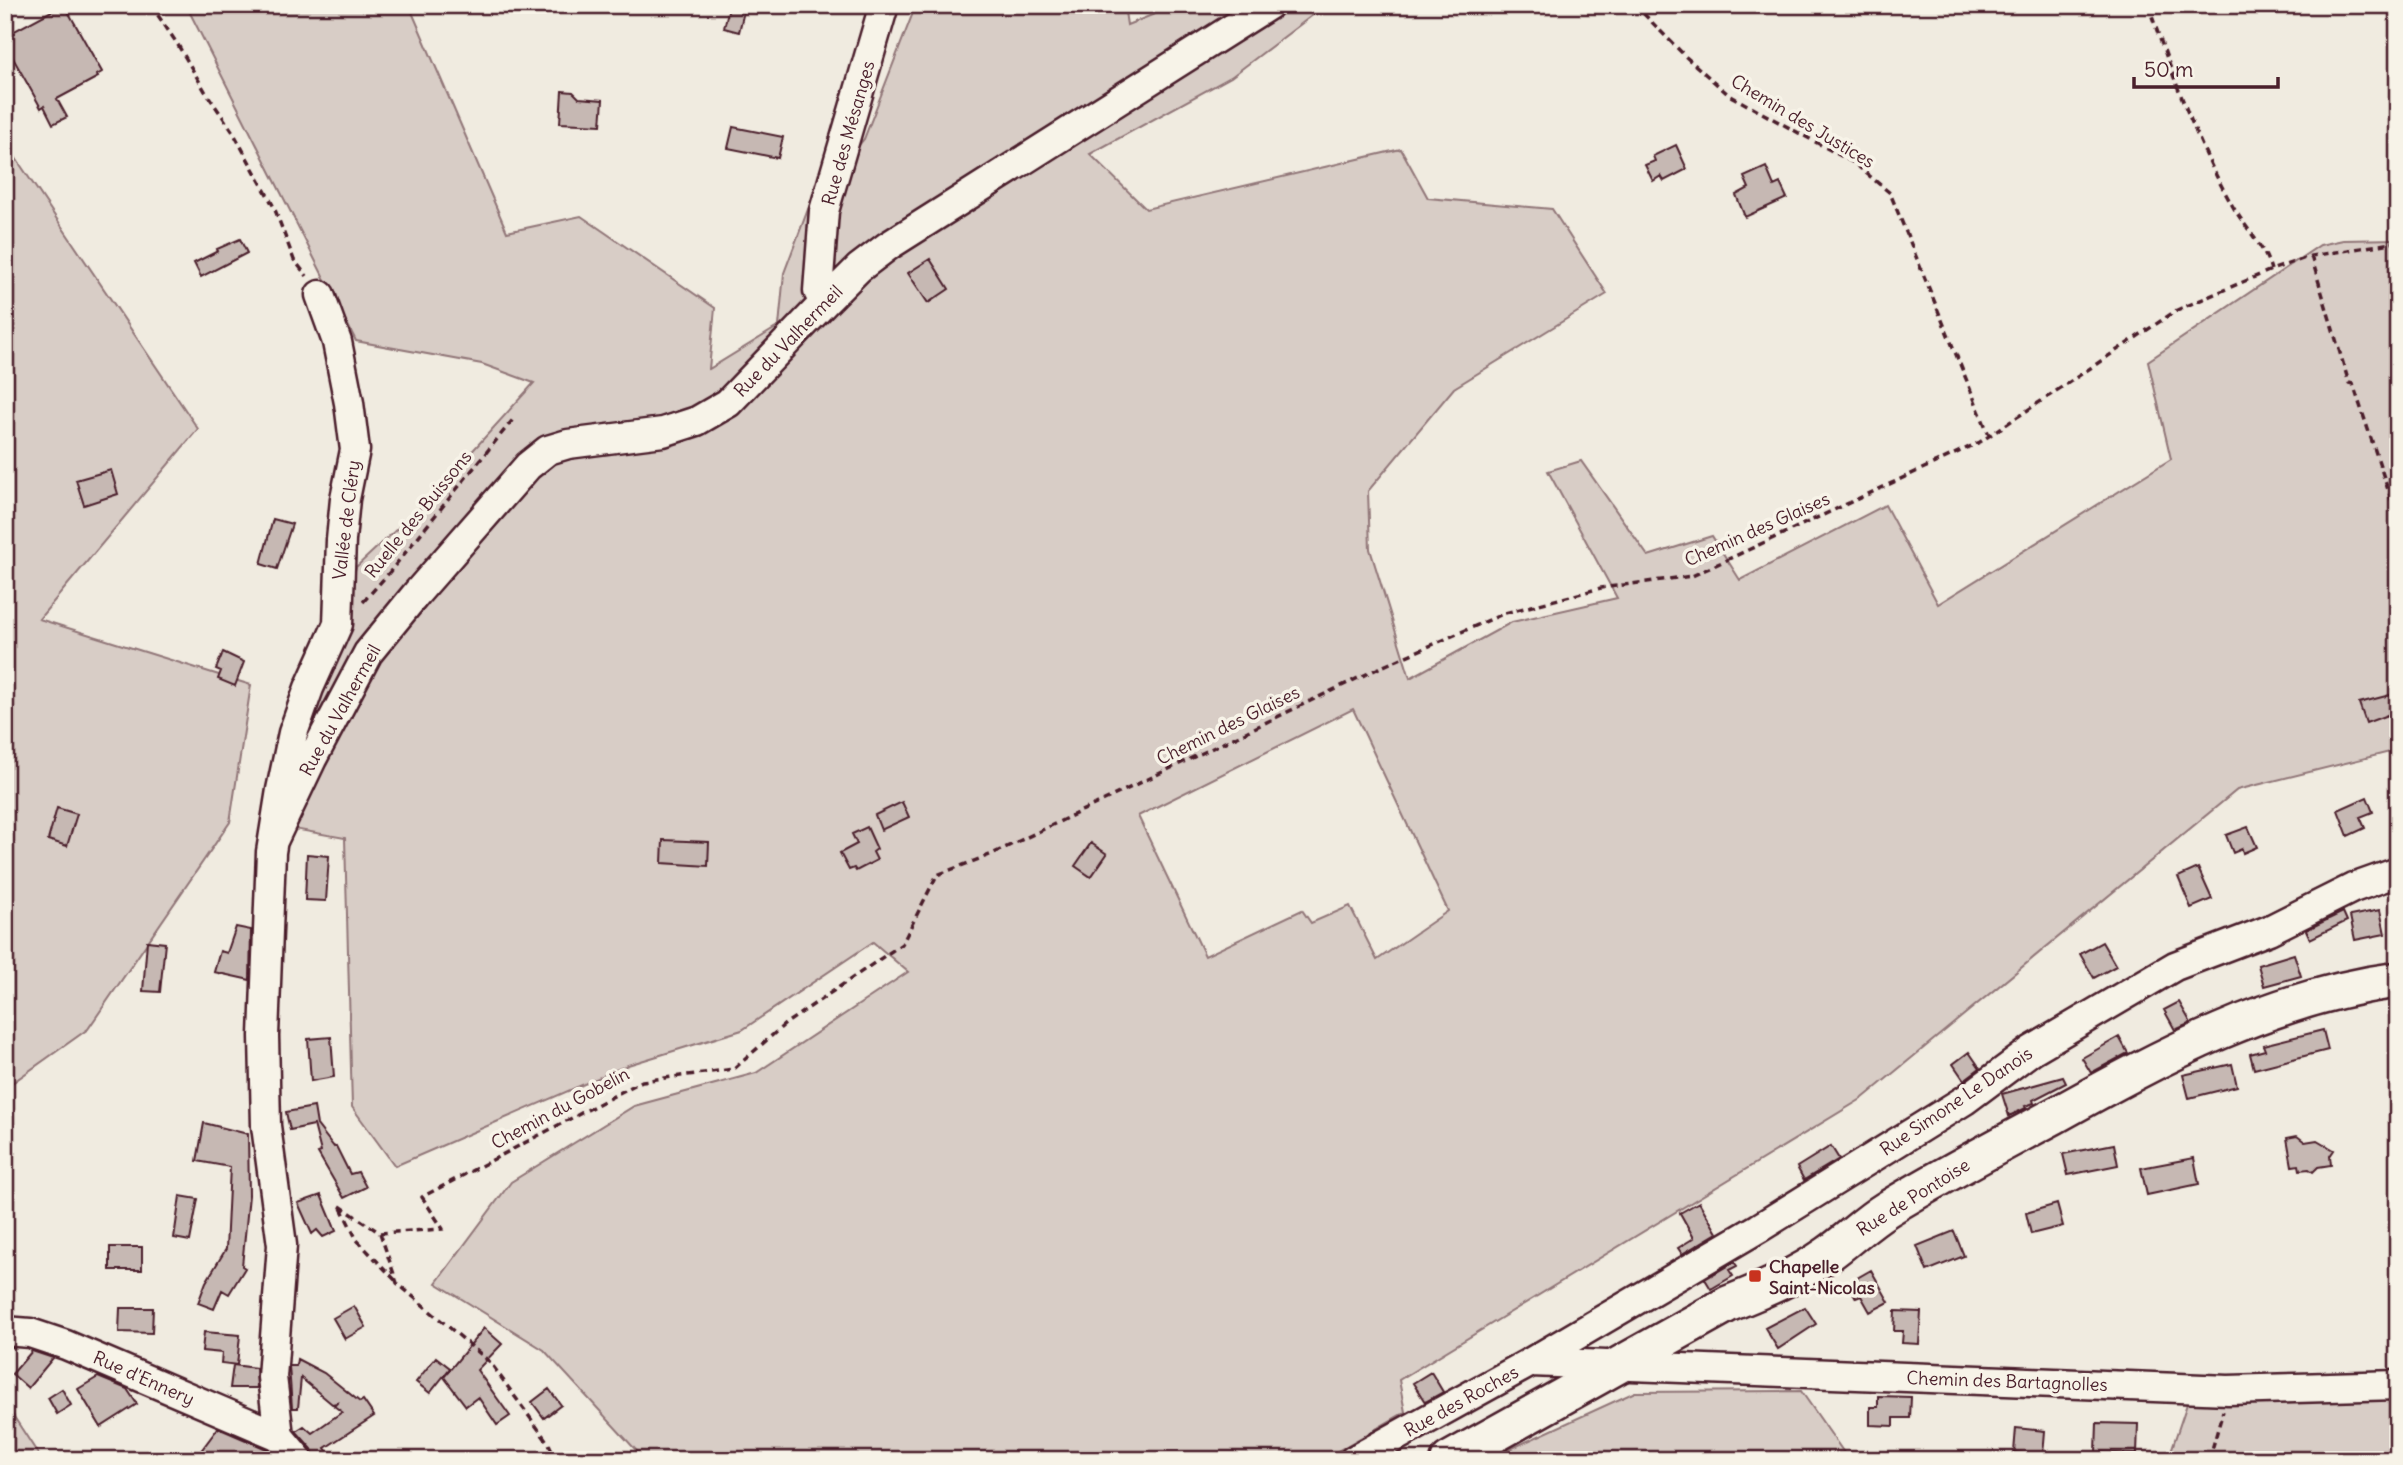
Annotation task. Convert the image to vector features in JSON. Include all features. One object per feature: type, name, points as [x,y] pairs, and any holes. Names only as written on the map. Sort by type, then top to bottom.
[{"type":"main road","name":"Rue de Pontoise","points":[[1449,1460],[1728,1304],[1783,1281],[1829,1254],[1885,1211],[2173,1051],[2281,1008],[2348,989],[2398,980]]},
{"type":"street","name":"Rue des Mésanges","points":[[824,303],[818,291],[824,211],[884,5]]},
{"type":"street","name":"Rue du Valhermeil","points":[[273,841],[312,759],[368,653],[528,466],[548,450],[568,444],[663,432],[697,421],[728,403],[859,268],[888,246],[1269,5]]},
{"type":"street","name":"Vallée de Cléry","points":[[320,295],[337,342],[355,450],[345,499],[338,624]]},
{"type":"street","name":"Rue du Valhermeil","points":[[279,1436],[272,1377],[282,1245],[266,1126],[264,1036],[273,841],[293,733],[309,688],[338,624]]},
{"type":"street","name":"Rue Simone Le Danois","points":[[1531,1362],[1759,1228],[1965,1100],[2032,1050],[2175,966],[2269,930],[2353,888],[2398,873]]},
{"type":"street","name":"Rue d'Ennery","points":[[5,1331],[30,1333],[66,1345],[279,1436]]},
{"type":"street","name":"Rue des Roches","points":[[1354,1460],[1531,1362],[1616,1366]]},
{"type":"street","name":"Chemin des Bartagnolles","points":[[1616,1366],[2228,1390],[2398,1385]]},
{"type":"street","points":[[279,1436],[299,1460]]},
{"type":"path","points":[[150,5],[233,132],[274,207],[294,260],[320,295]]},
{"type":"path","name":"Chemin des Justices","points":[[1635,5],[1686,57],[1729,95],[1854,163],[1889,193],[1989,435]]},
{"type":"path","points":[[2148,5],[2182,102],[2233,206],[2266,253],[2272,270]]},
{"type":"path","name":"Chemin des Glaises","points":[[992,854],[1379,668],[1505,613],[1601,588],[1692,576],[1989,435],[2178,310],[2311,256],[2398,242]]},
{"type":"path","points":[[2311,256],[2349,383],[2353,384],[2398,520]]},
{"type":"path","name":"Ruelle des Buissons","points":[[338,624],[352,613],[388,574],[515,417]]},
{"type":"path","name":"Chemin du Gobelin","points":[[380,1233],[443,1229],[422,1197],[642,1081],[734,1069],[785,1024],[902,944],[937,875],[992,854]]},
{"type":"path","points":[[397,1283],[380,1233],[340,1206],[357,1240],[397,1283],[490,1362],[549,1444],[556,1460]]},
{"type":"path","points":[[2210,1460],[2228,1390]]},
{"type":"shaded area","points":[[186,5],[409,5],[507,232],[581,216],[715,308],[709,369],[779,326],[784,273],[810,204],[864,139],[916,5],[1124,5],[1127,25],[1177,5],[1326,5],[1231,77],[1090,154],[1146,209],[1401,149],[1428,198],[1552,209],[1607,294],[1454,388],[1368,491],[1370,549],[1410,678],[1512,622],[1617,598],[1548,471],[1581,461],[1648,556],[1712,536],[1740,580],[1885,505],[1938,604],[2171,459],[2148,361],[2320,245],[2343,240],[2398,239],[2398,750],[2237,790],[1863,1098],[1399,1380],[1405,1412],[1322,1460],[645,1460],[544,1350],[436,1283],[511,1182],[634,1106],[756,1073],[908,972],[873,942],[742,1030],[628,1065],[395,1166],[352,1107],[345,838],[288,828],[313,711],[356,567],[427,501],[534,383],[482,364],[356,341]],"holes":[[[1353,709],[1448,911],[1377,960],[1350,906],[1311,923],[1302,910],[1205,956],[1138,816]]]},
{"type":"shaded area","points":[[5,142],[198,429],[39,619],[251,685],[230,822],[88,1029],[5,1088]]},
{"type":"shaded area","points":[[1801,1391],[1849,1460],[1513,1460],[1508,1450],[1635,1392]]},
{"type":"shaded area","points":[[2398,1391],[2398,1460],[2168,1460],[2190,1395]]},
{"type":"shaded area","points":[[5,1403],[42,1460],[5,1460]]},
{"type":"building","points":[[65,6],[102,72],[98,77],[57,99],[67,117],[53,124],[5,44],[5,36]]},
{"type":"building","points":[[729,7],[744,11],[739,32],[724,28]]},
{"type":"building","points":[[562,91],[573,92],[579,98],[603,100],[601,125],[560,123]]},
{"type":"building","points":[[733,127],[783,137],[778,158],[728,148]]},
{"type":"building","points":[[1676,145],[1687,169],[1664,181],[1661,176],[1653,181],[1645,165],[1655,161],[1653,156]]},
{"type":"building","points":[[1766,167],[1774,186],[1780,183],[1787,198],[1745,217],[1736,195],[1749,188],[1744,177]]},
{"type":"building","points":[[240,239],[247,253],[201,277],[194,263]]},
{"type":"building","points":[[930,259],[949,289],[928,303],[908,273]]},
{"type":"building","points":[[111,470],[118,494],[84,505],[76,480]]},
{"type":"building","points":[[273,519],[292,524],[277,569],[261,564]]},
{"type":"building","points":[[223,652],[244,662],[235,686],[218,679],[221,671],[216,669]]},
{"type":"building","points":[[2394,694],[2398,711],[2366,723],[2359,703]]},
{"type":"building","points":[[2367,797],[2373,812],[2360,817],[2365,828],[2348,836],[2338,810]]},
{"type":"building","points":[[902,802],[909,817],[881,830],[875,815]]},
{"type":"building","points":[[57,808],[77,814],[67,846],[48,840]]},
{"type":"building","points":[[867,827],[877,849],[873,852],[877,860],[856,871],[854,868],[849,870],[840,853],[857,844],[852,834]]},
{"type":"building","points":[[2248,827],[2257,847],[2243,853],[2242,849],[2233,853],[2226,835]]},
{"type":"building","points":[[663,840],[709,842],[708,866],[662,863]]},
{"type":"building","points":[[1091,843],[1107,854],[1091,877],[1075,866]]},
{"type":"building","points":[[307,854],[329,856],[326,901],[305,900]]},
{"type":"building","points":[[2198,868],[2212,899],[2191,908],[2178,877]]},
{"type":"building","points":[[2380,910],[2385,934],[2355,940],[2350,916]]},
{"type":"building","points":[[2343,912],[2347,921],[2310,939],[2306,930]]},
{"type":"building","points":[[236,927],[251,930],[250,980],[214,972],[220,951],[227,953]]},
{"type":"building","points":[[147,941],[165,943],[160,992],[143,991]]},
{"type":"building","points":[[2102,942],[2116,966],[2094,978],[2080,954]]},
{"type":"building","points":[[2294,954],[2301,976],[2264,986],[2258,965]]},
{"type":"building","points":[[2179,1002],[2191,1023],[2175,1030],[2164,1010]]},
{"type":"building","points":[[2323,1030],[2328,1050],[2254,1069],[2250,1054],[2265,1050],[2263,1045]]},
{"type":"building","points":[[331,1037],[334,1077],[311,1081],[308,1039]]},
{"type":"building","points":[[2119,1037],[2128,1053],[2091,1073],[2082,1058]]},
{"type":"building","points":[[1969,1052],[1980,1068],[1964,1080],[1953,1064]]},
{"type":"building","points":[[2232,1064],[2237,1086],[2189,1098],[2183,1075]]},
{"type":"building","points":[[2063,1077],[2066,1083],[2009,1116],[2002,1094]]},
{"type":"building","points":[[314,1107],[317,1125],[334,1147],[336,1146],[350,1174],[358,1172],[366,1187],[344,1198],[318,1153],[321,1152],[314,1125],[290,1130],[286,1112]]},
{"type":"building","points":[[204,1123],[248,1134],[249,1195],[242,1266],[245,1268],[229,1294],[222,1290],[214,1309],[198,1303],[206,1282],[226,1249],[230,1167],[197,1161]]},
{"type":"building","points":[[2297,1136],[2305,1142],[2317,1140],[2334,1150],[2330,1156],[2331,1165],[2318,1167],[2313,1172],[2309,1169],[2300,1170],[2299,1165],[2292,1166],[2287,1138]]},
{"type":"building","points":[[2114,1144],[2118,1165],[2068,1175],[2063,1154]]},
{"type":"building","points":[[1831,1146],[1839,1159],[1804,1180],[1797,1167]]},
{"type":"building","points":[[2194,1158],[2199,1184],[2147,1195],[2141,1168]]},
{"type":"building","points":[[321,1195],[336,1231],[323,1237],[317,1230],[312,1234],[298,1203]]},
{"type":"building","points":[[180,1196],[198,1199],[190,1241],[174,1238]]},
{"type":"building","points":[[1699,1202],[1717,1233],[1682,1254],[1678,1248],[1694,1238],[1680,1213]]},
{"type":"building","points":[[2057,1204],[2063,1226],[2031,1234],[2026,1213]]},
{"type":"building","points":[[1954,1231],[1964,1256],[1927,1271],[1917,1246]]},
{"type":"building","points":[[110,1247],[142,1247],[142,1270],[110,1270]]},
{"type":"building","points":[[1734,1262],[1737,1266],[1729,1270],[1733,1276],[1711,1289],[1705,1279]]},
{"type":"building","points":[[1871,1270],[1889,1302],[1870,1312],[1861,1296],[1856,1298],[1849,1285]]},
{"type":"building","points":[[354,1306],[366,1327],[345,1339],[333,1318]]},
{"type":"building","points":[[1805,1307],[1816,1324],[1778,1349],[1765,1328]]},
{"type":"building","points":[[120,1308],[153,1308],[152,1333],[119,1332]]},
{"type":"building","points":[[1895,1311],[1921,1312],[1919,1344],[1902,1343],[1903,1331],[1894,1331]]},
{"type":"building","points":[[484,1328],[502,1344],[477,1370],[510,1416],[497,1425],[478,1397],[466,1406],[444,1377]]},
{"type":"building","points":[[204,1332],[240,1335],[237,1365],[221,1363],[222,1353],[202,1351]]},
{"type":"building","points":[[32,1351],[53,1358],[28,1388],[12,1374]]},
{"type":"building","points":[[436,1357],[450,1368],[430,1393],[416,1382]]},
{"type":"building","points":[[297,1359],[324,1373],[360,1402],[363,1400],[374,1416],[325,1448],[334,1460],[315,1460],[312,1449],[296,1431],[304,1426],[312,1433],[342,1412],[334,1406],[337,1403],[332,1404],[301,1378],[298,1408],[292,1408],[289,1366],[296,1366]]},
{"type":"building","points":[[233,1365],[256,1368],[257,1388],[230,1388]]},
{"type":"building","points":[[1431,1372],[1443,1392],[1425,1402],[1413,1383]]},
{"type":"building","points":[[98,1377],[127,1389],[137,1404],[101,1427],[78,1389]]},
{"type":"building","points":[[62,1389],[71,1405],[57,1414],[48,1398]]},
{"type":"building","points":[[549,1389],[561,1405],[544,1418],[532,1402]]},
{"type":"building","points":[[1878,1396],[1911,1397],[1910,1418],[1894,1418],[1894,1426],[1870,1425],[1870,1407],[1878,1407]]},
{"type":"building","points":[[2097,1423],[2138,1424],[2137,1454],[2096,1452]]},
{"type":"building","points":[[218,1428],[269,1450],[272,1454],[264,1460],[194,1460]]},
{"type":"building","points":[[2016,1428],[2045,1431],[2043,1455],[2014,1452]]},
{"type":"place","name":"Chapelle Saint-Nicolas","points":[[1755,1276]]}]
